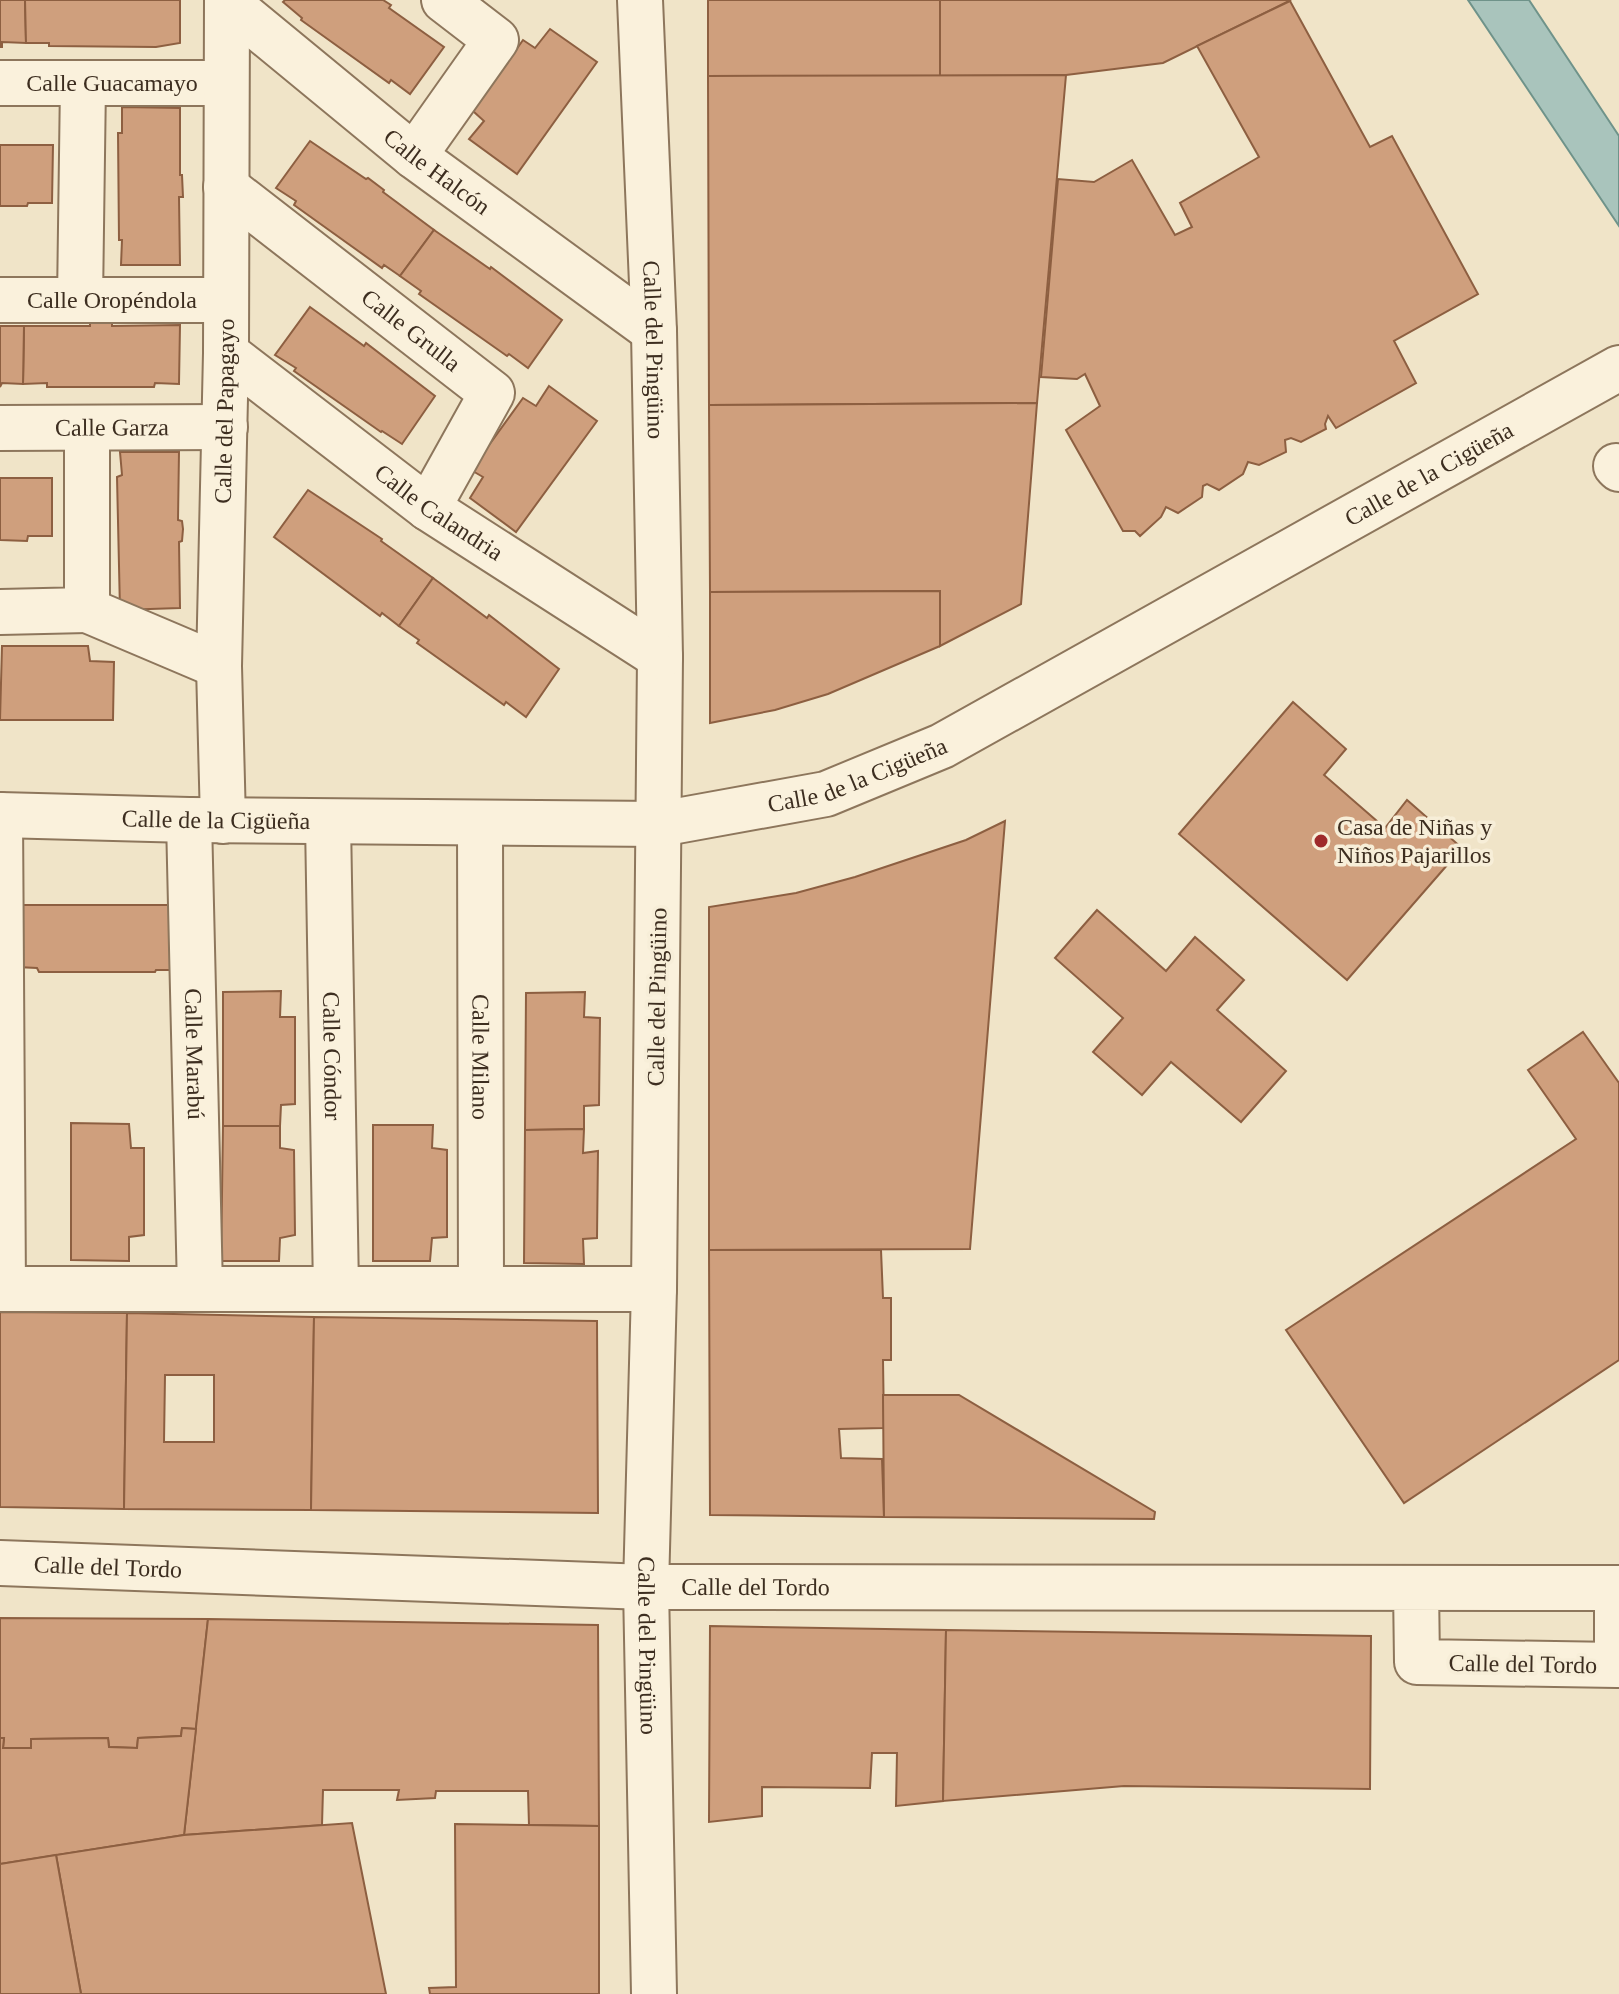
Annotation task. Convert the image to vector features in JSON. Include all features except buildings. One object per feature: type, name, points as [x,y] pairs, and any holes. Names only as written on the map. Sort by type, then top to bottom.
[{"type":"street","points":[[414,156],[496,40],[444,0]]},
{"type":"street","name":"Calle del Pingüino","points":[[640,0],[654,331],[660,657],[654,1289],[646,1587],[654,1994]]},
{"type":"street","name":"Calle Halcón","points":[[227,1],[414,156],[654,331]]},
{"type":"street","name":"Calle del Papagayo","points":[[206,820],[219,666],[226,353],[227,1]]},
{"type":"street","name":"Calle Guacamayo","points":[[0,83],[226,83]]},
{"type":"street","points":[[80,300],[83,83]]},
{"type":"street","name":"Calle Grulla","points":[[226,187],[492,393],[428,508]]},
{"type":"street","name":"Calle Oropéndola","points":[[0,300],[226,300]]},
{"type":"street","name":"Calle Calandria","points":[[226,353],[428,508],[660,657]]},
{"type":"street","name":"Calle de la Cigüeña","points":[[0,815],[328,822],[660,824],[826,794],[942,746],[1619,368]]},
{"type":"street","name":"Calle Garza","points":[[0,428],[225,427]]},
{"type":"street","points":[[87,428],[87,610]]},
{"type":"street","points":[[0,612],[87,610],[219,666]]},
{"type":"street","points":[[0,815],[2,1289],[654,1289]]},
{"type":"street","name":"Calle Marabú","points":[[200,1289],[206,820]]},
{"type":"street","name":"Calle Cóndor","points":[[328,822],[336,1289]]},
{"type":"street","name":"Calle Milano","points":[[480,823],[481,1289]]},
{"type":"street","name":"Calle del Tordo","points":[[0,1563],[646,1587],[1416,1588]]},
{"type":"water","points":[[1468,0],[1529,0],[1619,136],[1619,226]]},
{"type":"place","name":"Casa de Niñas y Niños Pajarillos","points":[[1321,841]]}]
